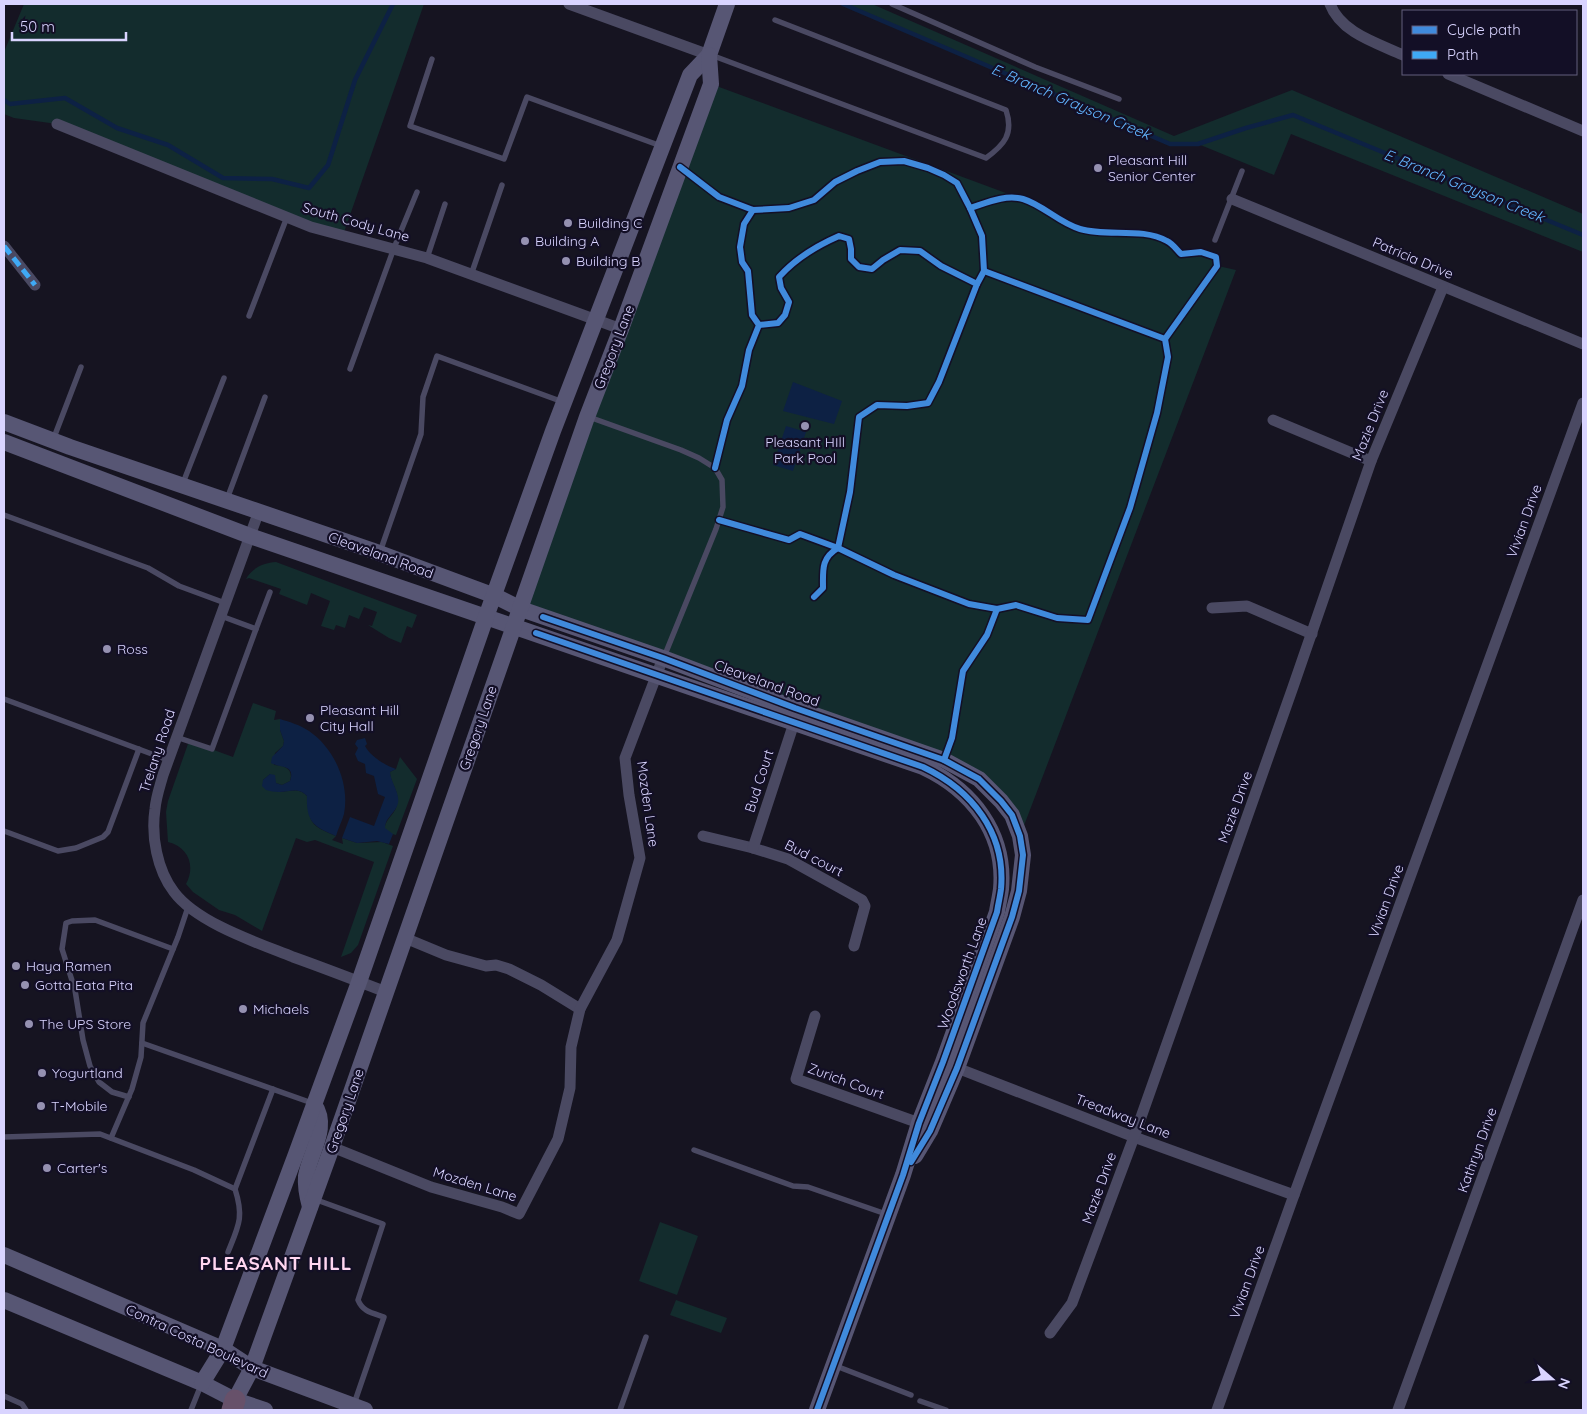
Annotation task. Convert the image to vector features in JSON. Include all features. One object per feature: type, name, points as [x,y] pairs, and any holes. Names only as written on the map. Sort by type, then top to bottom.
[{"type":"main road","name":"Gregory Lane","points":[[233,1405],[252,1368],[332,1147],[587,417],[711,84],[709,55],[727,4]]},
{"type":"main road","name":"Gregory Lane","points":[[202,1383],[223,1349],[314,1104],[564,402],[690,75],[709,55]]},
{"type":"main road","name":"Cleaveland Road","points":[[4,422],[53,441],[379,554],[495,596],[521,609],[663,658],[795,708],[944,760],[979,779]]},
{"type":"main road","name":"Cleaveland Road","points":[[4,442],[250,536],[923,767],[955,786]]},
{"type":"main road","name":"Woodsworth Lane","points":[[817,1410],[903,1175],[919,1123],[950,1065],[1012,917],[1019,891],[1023,855],[1020,836],[1012,815],[979,779]]},
{"type":"main road","name":"Woodsworth Lane","points":[[903,1175],[930,1131],[997,912],[1001,888],[1000,863],[988,824],[977,807],[955,786]]},
{"type":"main road","points":[[995,844],[1020,836]]},
{"type":"main road","points":[[311,1203],[305,1190],[307,1174],[319,1135],[320,1121],[319,1111],[314,1104]]},
{"type":"main road","name":"Contra Costa Boulevard","points":[[4,1255],[223,1349],[252,1368],[359,1408]]},
{"type":"main road","points":[[4,1300],[202,1383],[233,1405],[265,1410]]},
{"type":"street","points":[[569,4],[709,55]]},
{"type":"street","points":[[1331,7],[1347,26],[1361,37],[1402,55]]},
{"type":"street","points":[[1450,75],[1583,131]]},
{"type":"street","name":"South Cody Lane","points":[[57,124],[311,227],[427,258],[621,329]]},
{"type":"street","name":"Patricia Drive","points":[[1232,199],[1583,344]]},
{"type":"street","points":[[4,246],[35,285]]},
{"type":"street","name":"Mazie Drive","points":[[1050,1334],[1072,1304],[1134,1137],[1312,634],[1371,461],[1442,287]]},
{"type":"street","name":"Vivian Drive","points":[[1217,1410],[1583,403]]},
{"type":"street","points":[[1273,420],[1371,461]]},
{"type":"street","name":"Trelany Road","points":[[259,511],[168,760],[155,808],[156,851],[162,872],[173,892],[188,907],[212,922],[248,939],[386,992]]},
{"type":"street","points":[[1212,608],[1246,606],[1312,634]]},
{"type":"street","name":"Mozden Lane","points":[[332,1147],[431,1187],[502,1207],[519,1214],[558,1138],[570,1088],[571,1047],[580,1009],[617,940],[640,858],[625,758],[663,658]]},
{"type":"street","name":"Bud Court","points":[[753,848],[794,722]]},
{"type":"street","name":"Bud court","points":[[704,836],[788,859],[862,900],[865,906],[854,946]]},
{"type":"street","name":"Kathryn Drive","points":[[1398,1410],[1583,900]]},
{"type":"street","points":[[405,938],[446,955],[486,966],[496,965],[510,969],[541,984],[580,1009]]},
{"type":"street","name":"Zurich Court","points":[[815,1016],[796,1079],[919,1123]]},
{"type":"street","name":"Treadway Lane","points":[[950,1065],[1134,1137],[1294,1196]]},
{"type":"lane","points":[[892,4],[1036,67],[1120,99]]},
{"type":"lane","points":[[709,55],[986,158],[1000,148],[1008,133],[1009,120],[1006,110],[775,20]]},
{"type":"lane","points":[[432,59],[410,126],[504,159],[527,97],[663,147]]},
{"type":"lane","points":[[1215,240],[1242,171]]},
{"type":"lane","points":[[470,274],[502,186]]},
{"type":"lane","points":[[350,369],[394,248],[417,192]]},
{"type":"lane","points":[[427,258],[445,204]]},
{"type":"lane","points":[[248,316],[287,217]]},
{"type":"lane","points":[[379,554],[421,434],[424,397],[437,356],[564,402]]},
{"type":"lane","points":[[53,441],[81,367]]},
{"type":"lane","points":[[182,486],[224,378]]},
{"type":"lane","points":[[226,501],[265,397]]},
{"type":"lane","points":[[587,417],[699,458],[715,468],[722,480],[723,507],[716,529],[663,658]]},
{"type":"lane","points":[[4,515],[148,568],[179,586],[225,603]]},
{"type":"lane","points":[[176,737],[212,749],[270,592]]},
{"type":"lane","points":[[221,616],[256,629]]},
{"type":"lane","points":[[4,699],[168,760]]},
{"type":"lane","points":[[4,831],[58,851],[76,848],[103,836],[108,832],[139,749]]},
{"type":"lane","points":[[111,1138],[129,1097],[141,1057],[143,1023],[188,907]]},
{"type":"lane","points":[[129,1097],[112,1092],[98,1082],[90,1066],[83,1040],[75,990],[62,949],[66,923],[95,920],[172,949]]},
{"type":"lane","points":[[142,1042],[314,1104]]},
{"type":"lane","points":[[228,1252],[239,1225],[240,1205],[235,1189],[273,1089]]},
{"type":"lane","points":[[4,1137],[100,1134],[194,1170],[235,1189]]},
{"type":"lane","points":[[694,1150],[793,1186],[808,1187],[888,1215]]},
{"type":"lane","points":[[311,1203],[383,1224],[358,1300],[361,1307],[366,1311],[384,1317],[359,1408]]},
{"type":"lane","points":[[620,1410],[646,1337]]},
{"type":"lane","points":[[834,1366],[911,1395]]},
{"type":"lane","points":[[190,1410],[202,1383]]},
{"type":"lane","points":[[4,1396],[22,1404],[26,1410]]},
{"type":"lane","points":[[920,1401],[946,1410]]},
{"type":"green space","points":[[24,4],[424,4],[343,235],[57,124],[14,118],[4,114],[4,52]]},
{"type":"green space","points":[[843,4],[872,4],[1174,136],[1292,90],[1583,214],[1583,252],[1291,134],[1274,175],[1198,144],[1170,144]]},
{"type":"green space","points":[[711,84],[1022,199],[1050,213],[1062,222],[1079,229],[1095,232],[1147,234],[1168,241],[1181,254],[1201,252],[1216,257],[1218,266],[1236,270],[1020,836],[979,779],[521,609]]},
{"type":"green space","points":[[276,562],[417,615],[412,628],[407,626],[401,643],[389,638],[368,625],[372,626],[377,612],[364,607],[359,619],[349,615],[345,628],[336,625],[334,630],[321,626],[330,601],[311,593],[307,605],[279,594],[281,589],[249,578],[246,579],[258,567]]},
{"type":"green space","points":[[253,703],[276,711],[274,720],[280,719],[280,730],[284,741],[283,746],[275,753],[274,765],[285,767],[291,773],[290,781],[282,785],[276,783],[270,774],[263,780],[281,792],[298,791],[304,793],[307,796],[312,822],[320,829],[336,836],[332,840],[343,844],[342,838],[357,843],[382,842],[393,846],[358,945],[351,953],[341,957],[374,862],[315,840],[307,842],[296,838],[262,931],[235,915],[219,910],[193,892],[186,884],[189,877],[190,864],[185,852],[175,844],[168,842],[166,812],[168,801],[189,741],[233,757]]},
{"type":"green space","points":[[400,757],[417,779],[396,835],[389,833],[385,827],[397,805],[397,796],[390,772],[396,769]]},
{"type":"green space","points":[[660,1222],[698,1236],[677,1295],[639,1281]]},
{"type":"green space","points":[[676,1300],[727,1318],[721,1333],[670,1315]]},
{"type":"water","points":[[793,382],[842,401],[834,424],[783,411]]},
{"type":"water","points":[[786,426],[806,432],[793,471],[773,465]]},
{"type":"water","points":[[280,719],[302,727],[318,738],[333,757],[338,767],[345,790],[345,802],[344,814],[336,836],[312,822],[308,812],[307,796],[304,793],[266,790],[262,786],[263,780],[270,774],[275,775],[276,783],[282,785],[290,781],[291,772],[289,769],[271,763],[272,757],[283,746],[284,741],[280,730]]},
{"type":"water","points":[[365,738],[367,744],[365,746],[374,757],[396,769],[390,772],[397,792],[398,803],[385,824],[385,828],[393,834],[389,844],[377,841],[357,843],[342,838],[350,817],[374,826],[385,797],[378,794],[374,776],[366,773],[365,764],[358,761],[355,754],[358,748],[355,744],[357,740]]},
{"type":"waterway","name":"E. Branch Grayson Creek","points":[[4,100],[10,104],[65,98],[117,128],[168,145],[223,178],[272,179],[309,188],[328,165],[355,80],[393,4]]},
{"type":"waterway","name":"E. Branch Grayson Creek","points":[[843,4],[1170,144],[1198,144],[1293,115],[1583,235]]},
{"type":"marked path","points":[[4,246],[35,285]]},
{"type":"cycle path","points":[[680,167],[719,197],[753,210],[789,208],[814,200],[835,182],[880,162],[904,161],[928,168],[957,183],[982,236],[984,271]]},
{"type":"cycle path","points":[[970,208],[1003,198],[1023,199],[1037,205],[1065,223],[1080,229],[1147,234],[1169,242],[1181,254],[1201,252],[1216,257],[1217,266],[1165,339]]},
{"type":"cycle path","points":[[715,468],[727,420],[742,386],[749,350],[759,325],[752,315],[748,271],[742,262],[740,247],[744,224],[753,210]]},
{"type":"cycle path","points":[[759,325],[778,323],[785,315],[789,302],[781,288],[779,277],[807,253],[839,236],[849,239],[851,259],[859,267],[872,269],[900,250],[920,251],[941,266],[977,284],[939,382],[928,403],[907,406],[877,405],[859,417],[850,492],[838,548],[826,560],[823,570],[823,588],[814,597]]},
{"type":"cycle path","points":[[719,520],[789,540],[800,534],[838,548],[894,575],[969,604],[997,609],[1016,605],[1057,618],[1088,620],[1130,508],[1157,413],[1168,357],[1165,339],[984,271],[977,284]]},
{"type":"cycle path","points":[[944,760],[952,738],[963,671],[987,635],[997,609]]},
{"type":"cycle path","points":[[543,617],[663,658],[795,708],[944,760],[979,779],[1012,815],[1020,836],[1023,855],[1019,891],[1012,917],[957,1068],[930,1131],[911,1162]]},
{"type":"cycle path","points":[[536,633],[923,767],[957,788],[971,801],[991,832],[998,850],[1001,869],[1001,889],[997,912],[919,1123],[903,1175],[817,1410]]},
{"type":"place","name":"Pleasant Hill Senior Center","points":[[1098,168]]},
{"type":"place","name":"Building C","points":[[568,223]]},
{"type":"place","name":"Building A","points":[[525,241]]},
{"type":"place","name":"Building B","points":[[566,261]]},
{"type":"place","name":"Pleasant HIll Park Pool","points":[[805,426]]},
{"type":"place","name":"Ross","points":[[107,649]]},
{"type":"place","name":"Pleasant Hill City Hall","points":[[310,718]]},
{"type":"place","name":"Haya Ramen","points":[[16,966]]},
{"type":"place","name":"Gotta Eata Pita","points":[[25,985]]},
{"type":"place","name":"Michaels","points":[[243,1009]]},
{"type":"place","name":"The UPS Store","points":[[29,1024]]},
{"type":"place","name":"Yogurtland","points":[[42,1073]]},
{"type":"place","name":"T-Mobile","points":[[41,1106]]},
{"type":"place","name":"Carter's","points":[[47,1168]]},
{"type":"district","name":"PLEASANT HILL","points":[[276,1263]]}]
